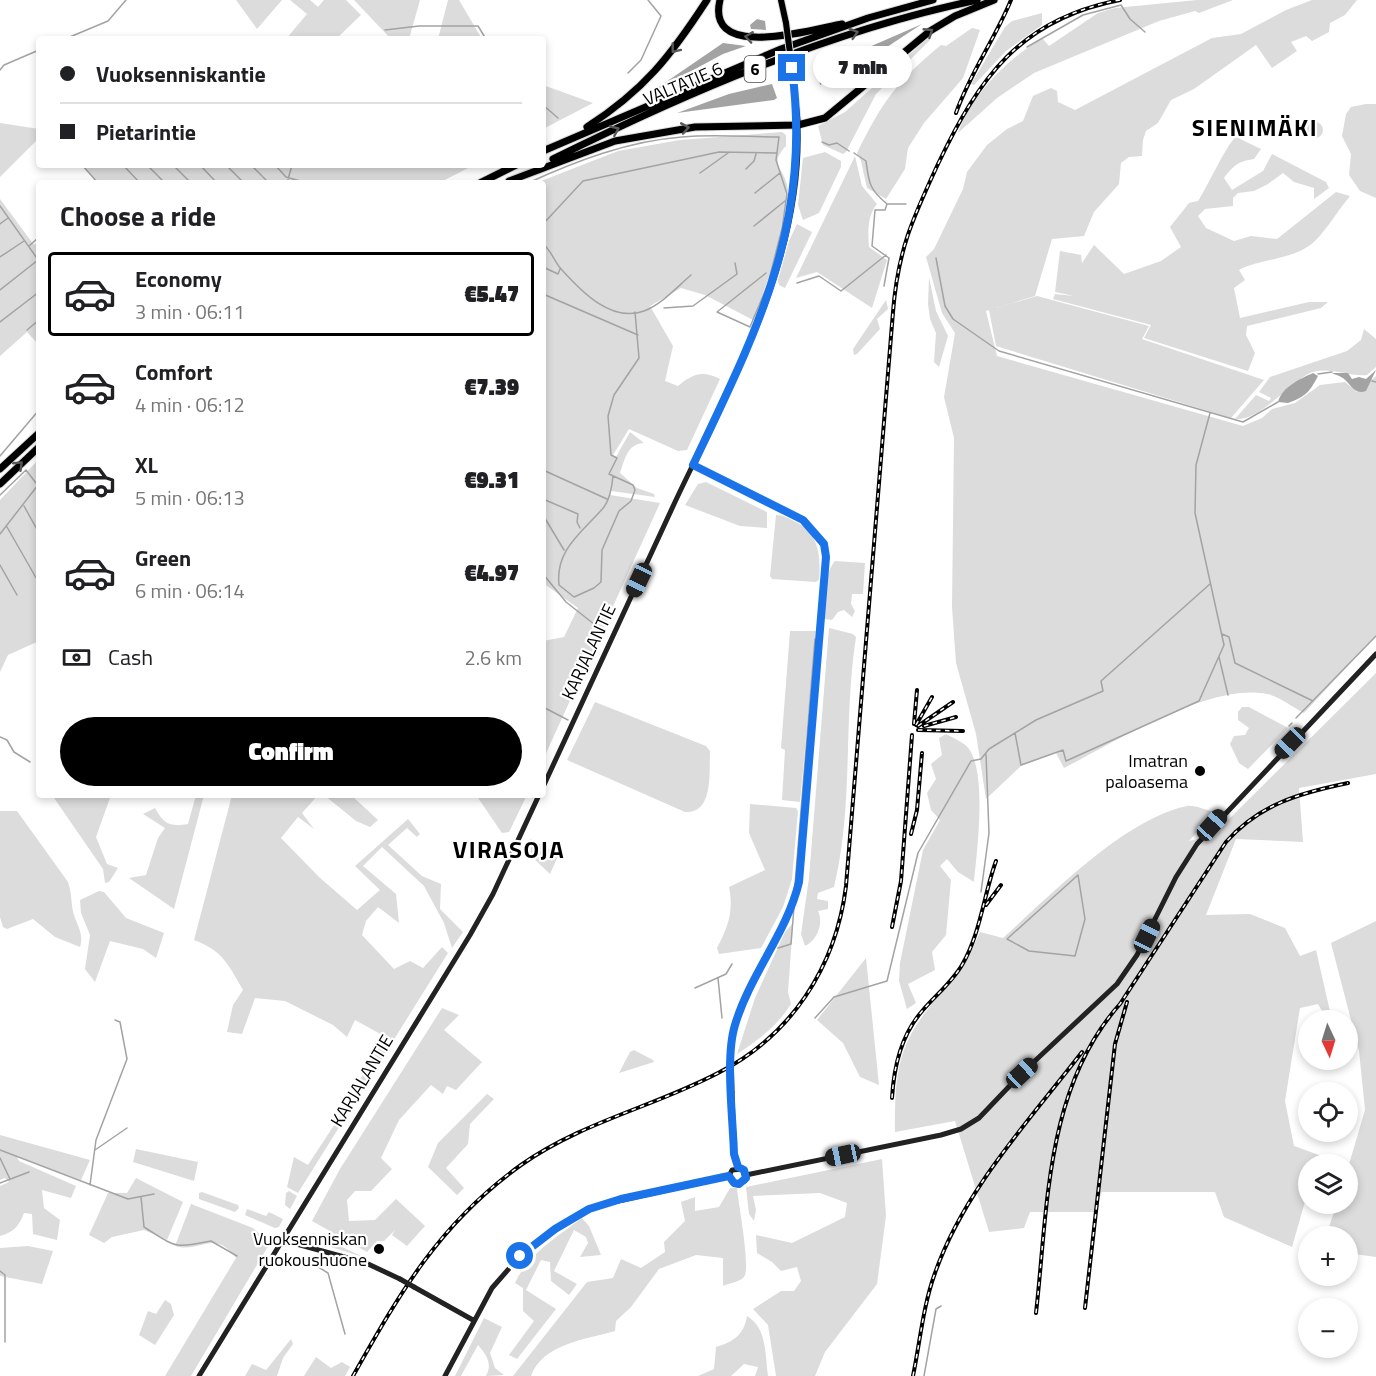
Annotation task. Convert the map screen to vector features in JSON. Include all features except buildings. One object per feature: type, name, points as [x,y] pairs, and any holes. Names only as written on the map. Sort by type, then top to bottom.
[{"type":"highway","points":[[572,137],[610,112],[652,77],[679,43],[707,0]]},
{"type":"highway","points":[[720,0],[718,8],[727,28],[738,35],[753,39],[868,18]]},
{"type":"highway","name":"VALTATIE 6","points":[[546,150],[572,137],[782,49],[868,18],[933,0]]},
{"type":"highway","name":"VALTATIE 6","points":[[546,163],[600,136],[784,57],[884,24],[977,0]]},
{"type":"highway","points":[[546,167],[626,139],[695,127],[798,125],[825,118],[930,31],[955,16],[994,0]]},
{"type":"highway","points":[[486,180],[510,168]]},
{"type":"highway","name":"VALTATIE 6","points":[[511,180],[536,168]]},
{"type":"highway","points":[[512,180],[542,168]]},
{"type":"highway","points":[[0,469],[36,436]]},
{"type":"highway","points":[[0,484],[36,450]]},
{"type":"main road","points":[[781,0],[786,23],[798,125]]},
{"type":"street","name":"KARJALANTIE","points":[[546,781],[755,331],[777,273],[792,206],[798,125]]},
{"type":"street","points":[[693,465],[803,520],[824,544],[826,557],[799,882],[792,909],[737,1018],[731,1047],[734,1154],[738,1167]]},
{"type":"street","points":[[747,1175],[953,1132],[979,1118],[1022,1073],[1117,984],[1137,955],[1176,877],[1197,844],[1376,654]]},
{"type":"street","name":"KARJALANTIE","points":[[199,1376],[470,935],[493,894],[538,798]]},
{"type":"street","points":[[738,1167],[743,1168],[747,1175],[745,1181],[739,1184],[734,1183],[729,1176],[732,1170],[738,1167]]},
{"type":"street","points":[[445,1376],[492,1288],[520,1256],[579,1214],[604,1203],[729,1176]]},
{"type":"street","points":[[282,1240],[366,1263],[400,1279],[473,1320]]},
{"type":"shaded area","points":[[236,0],[282,0],[257,29]]},
{"type":"shaded area","points":[[290,0],[310,0],[318,7],[324,0],[346,0],[361,15],[339,36],[289,36],[307,14]]},
{"type":"shaded area","points":[[354,0],[420,0],[410,36],[388,36]]},
{"type":"shaded area","points":[[448,0],[459,0],[480,36],[439,36]]},
{"type":"shaded area","points":[[1197,0],[1233,0],[1199,13],[1195,11],[1159,21],[1034,73],[997,98],[958,133],[972,105],[992,79],[1042,38],[1049,46],[1098,13],[1115,8]]},
{"type":"shaded area","points":[[1312,0],[1357,0],[1345,15],[1330,23],[1329,32],[1312,41],[1306,36],[1291,42],[1297,51],[1272,68],[1256,45],[1194,89],[1171,100],[1158,123],[1146,131],[1142,156],[1129,157],[1121,163],[1119,184],[1094,212],[1084,236],[1052,239],[1035,296],[986,311],[997,356],[1243,426],[1262,418],[1272,409],[1295,403],[1320,385],[1345,382],[1357,392],[1376,376],[1376,636],[1304,713],[1281,699],[1267,694],[1244,693],[1218,697],[1163,717],[1064,768],[1056,753],[1021,766],[986,799],[976,734],[956,663],[952,607],[954,438],[944,397],[955,333],[942,313],[926,257],[934,249],[963,189],[967,172],[987,145],[1007,129],[1023,121],[1033,96],[1051,88],[1057,91],[1058,102],[1075,110],[1212,38],[1241,34],[1286,10]]},
{"type":"shaded area","points":[[1042,13],[1042,25],[1006,51],[974,85],[971,84],[1005,27],[1012,21]]},
{"type":"shaded area","points":[[757,19],[765,21],[766,30],[751,29],[750,25]]},
{"type":"shaded area","points":[[922,24],[861,64],[820,85],[817,66],[844,58]]},
{"type":"shaded area","points":[[972,28],[980,30],[963,78],[924,123],[908,148],[905,169],[886,199],[867,188],[857,153],[883,106],[913,70],[941,45],[946,46]]},
{"type":"shaded area","points":[[928,38],[930,40],[876,94],[846,152],[843,154],[823,145],[818,126],[845,112]]},
{"type":"shaded area","points":[[723,43],[746,46],[723,54],[647,95]]},
{"type":"shaded area","points":[[772,84],[777,98],[774,100],[677,113],[729,94]]},
{"type":"shaded area","points":[[546,86],[593,103],[546,127]]},
{"type":"shaded area","points":[[1376,104],[1376,198],[1360,191],[1349,175],[1351,154],[1342,136],[1346,114],[1351,107]]},
{"type":"shaded area","points":[[1315,122],[1323,130],[1315,138],[1307,130]]},
{"type":"shaded area","points":[[0,123],[36,129],[36,141],[0,177]]},
{"type":"shaded area","points":[[782,132],[786,135],[786,146],[778,158],[778,163],[788,190],[774,264],[753,320],[705,295],[681,288],[650,306],[673,346],[665,381],[678,386],[693,376],[703,374],[720,379],[687,450],[678,451],[629,429],[613,455],[616,457],[630,432],[644,443],[630,449],[620,473],[637,488],[654,494],[655,497],[611,491],[610,495],[660,503],[546,753],[546,640],[564,637],[578,608],[546,585],[546,180],[544,180],[618,151],[680,140]]},
{"type":"shaded area","points":[[1236,137],[1261,149],[1254,159],[1236,165],[1224,178],[1232,190],[1263,171],[1272,154],[1326,182],[1329,188],[1314,199],[1314,188],[1294,182],[1283,173],[1254,191],[1238,193],[1233,198],[1233,206],[1205,209],[1198,216],[1206,228],[1234,241],[1251,236],[1277,239],[1336,192],[1350,196],[1315,241],[1307,247],[1298,252],[1239,270],[1245,280],[1234,288],[1240,318],[1309,302],[1328,302],[1321,308],[1247,326],[1246,335],[1255,353],[1248,371],[1144,338],[1151,325],[1053,299],[1055,294],[1074,296],[1055,292],[1060,251],[1081,255],[1082,263],[1094,245],[1124,274],[1161,261],[1181,247],[1170,227],[1189,203],[1198,201]]},
{"type":"shaded area","points":[[825,152],[841,161],[841,167],[819,213],[803,220],[798,205],[803,158]]},
{"type":"shaded area","points":[[855,156],[862,186],[877,204],[870,219],[869,247],[887,260],[872,308],[817,272],[796,278]]},
{"type":"shaded area","points":[[86,168],[468,168],[445,180],[96,180]]},
{"type":"shaded area","points":[[0,199],[34,245],[36,243],[36,342],[27,332],[0,356]]},
{"type":"shaded area","points":[[797,224],[812,232],[785,288],[779,285],[778,280],[789,241]]},
{"type":"shaded area","points":[[929,277],[936,311],[948,336],[939,367],[934,362],[936,333],[930,319],[928,304]]},
{"type":"shaded area","points":[[1037,296],[1149,326],[1142,339],[1264,380],[1231,418],[996,346],[989,310]]},
{"type":"shaded area","points":[[886,300],[888,309],[877,319],[880,329],[854,355],[853,349]]},
{"type":"shaded area","points":[[1364,329],[1376,339],[1376,367],[1367,375],[1330,371],[1308,374],[1263,409],[1244,418],[1235,419],[1256,395],[1269,401],[1271,398],[1259,392],[1270,377],[1347,351],[1361,340]]},
{"type":"shaded area","points":[[1376,370],[1366,391],[1362,392],[1358,392],[1340,376],[1332,373],[1348,373],[1352,379],[1359,377],[1366,379]]},
{"type":"shaded area","points":[[1313,373],[1318,376],[1304,395],[1288,403],[1278,402],[1287,388]]},
{"type":"shaded area","points":[[36,462],[36,642],[8,655],[0,672],[0,500]]},
{"type":"shaded area","points":[[706,482],[767,512],[767,528],[740,526],[685,505],[698,484]]},
{"type":"shaded area","points":[[776,515],[802,526],[813,538],[819,554],[819,580],[816,582],[772,579],[770,576]]},
{"type":"shaded area","points":[[835,561],[865,563],[863,594],[852,594],[851,604],[855,611],[852,617],[844,610],[838,612],[832,620],[825,619],[825,596],[829,573]]},
{"type":"shaded area","points":[[829,628],[853,634],[856,637],[850,699],[844,825],[834,887],[818,893],[817,899],[828,901],[828,909],[818,911],[820,926],[813,940],[805,946],[801,934],[809,878]]},
{"type":"shaded area","points":[[790,631],[816,631],[800,802],[782,800],[785,750],[781,748]]},
{"type":"shaded area","points":[[1376,673],[1376,774],[1299,788],[1303,842],[1236,839],[1206,915],[1250,914],[1285,928],[1300,956],[1316,950],[1330,1010],[1321,1010],[1318,1004],[1298,1010],[1285,1101],[1294,1146],[1316,1154],[1298,1154],[1298,1214],[1301,1214],[1292,1247],[1224,1217],[1215,1192],[1102,1192],[1094,1212],[1030,1212],[1024,1228],[989,1232],[955,1121],[895,1132],[899,1068],[909,1038],[963,963],[980,932],[1003,938],[1065,881],[1113,842],[1138,826],[1187,806],[1214,812],[1189,841],[1213,835]]},
{"type":"shaded area","points":[[595,702],[706,746],[710,751],[709,780],[708,790],[701,806],[694,811],[685,812],[567,760]]},
{"type":"shaded area","points":[[1242,707],[1249,707],[1288,728],[1248,769],[1239,763],[1230,744],[1234,736],[1245,735],[1249,728],[1238,720],[1238,712]]},
{"type":"shaded area","points":[[946,734],[969,749],[975,761],[978,776],[979,813],[974,882],[958,872],[947,859],[940,866],[951,880],[946,935],[932,952],[935,970],[908,984],[916,1003],[907,1009],[899,981],[900,963],[923,850],[940,820],[931,810],[927,793],[936,779],[931,764],[942,755],[939,738]]},
{"type":"shaded area","points":[[54,798],[110,798],[96,837],[107,864],[118,868],[109,882],[105,883],[103,869]]},
{"type":"shaded area","points":[[195,798],[203,798],[174,909],[129,878],[146,875],[158,838],[165,828],[143,814],[155,808],[161,818],[168,823],[188,824]]},
{"type":"shaded area","points":[[231,798],[315,798],[302,813],[314,829],[298,817],[281,838],[319,877],[357,910],[380,890],[355,866],[408,819],[420,834],[417,837],[407,828],[388,845],[422,876],[441,884],[440,909],[463,932],[452,948],[444,923],[424,886],[382,847],[363,866],[396,894],[399,923],[378,907],[366,921],[362,935],[394,969],[410,961],[423,968],[442,947],[448,953],[298,1193],[287,1187],[294,1157],[308,1165],[340,1116],[384,1036],[355,1020],[347,1037],[333,1025],[285,1001],[255,998],[242,1034],[227,1032],[233,1005],[243,990],[224,959],[212,949],[194,940]]},
{"type":"shaded area","points":[[328,798],[354,798],[378,820],[370,827],[356,821]]},
{"type":"shaded area","points":[[478,798],[526,798],[509,832],[502,833]]},
{"type":"shaded area","points":[[750,804],[796,808],[798,811],[792,879],[783,907],[761,948],[719,954],[717,948],[727,926],[730,911],[729,887],[765,870],[749,833]]},
{"type":"shaded area","points":[[0,811],[17,811],[68,882],[73,911],[81,936],[80,947],[55,937],[33,919],[7,929],[3,927],[0,917]]},
{"type":"shaded area","points":[[530,839],[559,854],[550,874],[531,856]]},
{"type":"shaded area","points":[[99,891],[104,892],[126,918],[164,933],[156,958],[143,949],[110,941],[95,982],[85,969],[90,935],[81,913],[80,900]]},
{"type":"shaded area","points":[[1376,921],[1376,1257],[1358,1255],[1358,1226],[1329,1226],[1333,1214],[1358,1214],[1358,1154],[1352,1154],[1356,1142],[1358,1142],[1365,1110],[1358,1047],[1358,1010],[1348,1010],[1331,943]]},
{"type":"shaded area","points":[[793,923],[788,992],[791,1004],[767,1032],[737,1054],[755,998],[785,932]]},
{"type":"shaded area","points":[[866,958],[879,1085],[860,1077],[843,1043],[817,1020]]},
{"type":"shaded area","points":[[442,1008],[459,1015],[444,1030],[482,1062],[456,1090],[447,1086],[443,1094],[431,1085],[399,1120],[381,1158],[392,1169],[371,1191],[355,1191],[347,1200],[349,1221],[375,1220],[396,1199],[425,1226],[407,1246],[392,1235],[395,1230],[384,1241],[377,1241],[367,1252],[312,1221],[340,1169]]},
{"type":"shaded area","points":[[634,1050],[654,1062],[619,1073],[630,1052]]},
{"type":"shaded area","points":[[487,1094],[494,1099],[470,1124],[468,1144],[446,1168],[464,1188],[457,1195],[428,1167],[438,1143]]},
{"type":"shaded area","points":[[0,1135],[90,1160],[81,1180],[17,1157],[19,1161],[76,1186],[71,1198],[42,1190],[44,1208],[60,1220],[57,1240],[33,1234],[32,1214],[24,1213],[15,1228],[0,1236],[0,1186],[9,1182],[5,1178],[0,1180]]},
{"type":"shaded area","points":[[136,1149],[198,1162],[194,1181],[133,1162]]},
{"type":"shaded area","points":[[882,1159],[886,1216],[877,1284],[825,1352],[815,1376],[776,1376],[768,1325],[753,1309],[781,1291],[794,1291],[801,1281],[797,1267],[781,1271],[757,1253],[756,1235],[792,1243],[845,1217],[847,1203],[820,1193],[753,1196],[756,1210],[754,1221],[749,1214],[746,1187]]},
{"type":"shaded area","points":[[136,1178],[183,1202],[167,1240],[144,1230],[112,1237],[104,1243],[89,1235],[108,1193],[127,1193]]},
{"type":"shaded area","points":[[730,1188],[737,1188],[744,1234],[746,1271],[742,1279],[723,1286],[723,1258],[696,1255],[659,1269],[631,1307],[616,1321],[615,1331],[567,1344],[545,1357],[531,1376],[513,1376],[587,1282],[613,1278],[621,1259],[641,1268],[665,1252],[664,1242],[685,1221],[681,1202],[695,1197],[695,1211],[719,1207]]},
{"type":"shaded area","points":[[289,1191],[297,1196],[290,1209],[285,1205],[286,1193]]},
{"type":"shaded area","points":[[202,1192],[238,1205],[239,1208],[235,1212],[199,1199],[199,1193]]},
{"type":"shaded area","points":[[191,1204],[253,1228],[270,1243],[191,1376],[165,1376],[236,1258],[228,1249],[213,1243],[184,1248],[175,1246]]},
{"type":"shaded area","points":[[247,1209],[266,1216],[269,1212],[283,1219],[279,1227],[275,1228],[245,1215]]},
{"type":"shaded area","points":[[582,1218],[589,1226],[601,1255],[580,1257],[588,1243],[586,1237],[574,1230],[554,1271],[577,1284],[569,1295],[551,1281],[550,1262],[541,1260],[526,1290],[556,1309],[517,1359],[509,1355],[534,1321],[523,1311],[523,1288],[515,1283],[527,1263],[535,1255]]},
{"type":"shaded area","points":[[313,1233],[363,1257],[318,1243],[310,1237]]},
{"type":"shaded area","points":[[28,1246],[53,1251],[42,1284],[0,1276],[0,1248]]},
{"type":"shaded area","points":[[165,1300],[171,1304],[174,1315],[155,1345],[139,1335],[148,1311],[156,1314]]},
{"type":"shaded area","points":[[747,1316],[754,1321],[762,1334],[768,1376],[755,1376],[758,1367],[744,1364],[731,1376],[698,1376],[714,1369],[716,1347],[737,1337],[746,1323]]},
{"type":"shaded area","points":[[484,1318],[502,1327],[490,1353],[495,1368],[504,1375],[486,1376],[489,1363],[478,1345],[461,1376],[455,1376]]},
{"type":"shaded area","points":[[291,1339],[293,1344],[283,1358],[277,1376],[245,1376],[252,1364],[266,1370]]},
{"type":"shaded area","points":[[316,1357],[331,1368],[342,1362],[350,1367],[345,1376],[304,1376]]},
{"type":"waterway","points":[[72,36],[108,21],[126,0]]},
{"type":"waterway","points":[[628,73],[641,60],[661,16],[648,0]]},
{"type":"waterway","points":[[1027,47],[1083,15],[1121,5],[1130,19],[1145,32]]},
{"type":"waterway","points":[[385,30],[419,26],[478,26],[484,36]]},
{"type":"waterway","points":[[0,70],[4,65],[36,51]]},
{"type":"waterway","points":[[546,108],[558,118]]},
{"type":"waterway","points":[[535,180],[584,160],[662,139],[694,136],[779,137],[776,160],[787,194],[782,228],[768,284],[750,327],[717,312],[766,273]]},
{"type":"waterway","points":[[822,142],[829,145],[837,143],[849,151]]},
{"type":"waterway","points":[[546,221],[583,181],[719,152],[776,153]]},
{"type":"waterway","points":[[700,173],[728,153]]},
{"type":"waterway","points":[[854,153],[866,161],[871,185],[881,199],[887,204],[906,204]]},
{"type":"waterway","points":[[746,169],[754,161],[756,154]]},
{"type":"waterway","points":[[85,168],[95,180]]},
{"type":"waterway","points":[[126,168],[137,180]]},
{"type":"waterway","points":[[150,168],[162,180]]},
{"type":"waterway","points":[[176,168],[188,180]]},
{"type":"waterway","points":[[203,168],[214,180]]},
{"type":"waterway","points":[[229,168],[241,180]]},
{"type":"waterway","points":[[254,168],[266,180]]},
{"type":"waterway","points":[[278,168],[286,177],[296,180]]},
{"type":"waterway","points":[[288,180],[291,168]]},
{"type":"waterway","points":[[755,193],[780,173]]},
{"type":"waterway","points":[[754,226],[785,201]]},
{"type":"waterway","points":[[884,286],[889,258],[872,246],[875,210],[885,210],[887,204]]},
{"type":"waterway","points":[[0,206],[36,257]]},
{"type":"waterway","points":[[0,224],[8,218]]},
{"type":"waterway","points":[[29,246],[36,240]]},
{"type":"waterway","points":[[0,257],[24,241]]},
{"type":"waterway","points":[[546,247],[559,267],[578,287],[598,303],[620,313],[632,314],[651,308],[691,275]]},
{"type":"waterway","points":[[797,283],[819,276],[841,291],[886,255]]},
{"type":"waterway","points":[[936,258],[945,306],[953,319],[999,351],[1243,422],[1278,402]]},
{"type":"waterway","points":[[0,290],[36,262]]},
{"type":"waterway","points":[[664,308],[693,306],[737,274],[735,263]]},
{"type":"waterway","points":[[546,268],[558,274],[560,269]]},
{"type":"waterway","points":[[0,322],[36,294]]},
{"type":"waterway","points":[[546,295],[638,335]]},
{"type":"waterway","points":[[613,476],[606,504],[572,542],[561,561],[559,585],[574,597],[594,588],[601,582],[602,550],[619,511],[631,501],[635,490],[633,485],[609,474],[617,458],[611,455],[608,416],[614,395],[639,358],[635,312]]},
{"type":"waterway","points":[[27,330],[36,322]]},
{"type":"waterway","points":[[1318,374],[1332,372]]},
{"type":"waterway","points":[[1372,381],[1376,382]]},
{"type":"waterway","points":[[1015,733],[1021,765],[1063,750],[1066,761],[1199,701],[1224,645],[1195,513],[1196,465],[1210,413]]},
{"type":"waterway","points":[[0,456],[36,414]]},
{"type":"waterway","points":[[0,495],[26,470],[36,483]]},
{"type":"waterway","points":[[546,471],[607,499]]},
{"type":"waterway","points":[[0,534],[36,488]]},
{"type":"waterway","points":[[546,500],[578,514],[577,522],[580,528]]},
{"type":"waterway","points":[[24,506],[36,528]]},
{"type":"waterway","points":[[546,520],[564,550]]},
{"type":"waterway","points":[[7,527],[36,578]]},
{"type":"waterway","points":[[0,565],[17,595]]},
{"type":"waterway","points":[[546,578],[566,602],[599,628]]},
{"type":"waterway","points":[[815,1018],[834,997],[887,981],[918,853],[971,761],[981,759],[989,749],[1036,720],[1103,691],[1101,681],[1210,584]]},
{"type":"waterway","points":[[1222,634],[1229,637],[1235,663],[1313,701]]},
{"type":"waterway","points":[[1296,718],[1376,636]]},
{"type":"waterway","points":[[795,884],[815,639]]},
{"type":"waterway","points":[[1219,657],[1228,695]]},
{"type":"waterway","points":[[546,709],[568,720]]},
{"type":"waterway","points":[[1289,726],[1292,723]]},
{"type":"waterway","points":[[0,737],[7,740],[14,752],[30,762]]},
{"type":"waterway","points":[[981,892],[989,833],[986,754]]},
{"type":"waterway","points":[[1078,875],[1085,919],[1075,956],[1029,951],[1007,939],[1078,875]]},
{"type":"waterway","points":[[778,948],[791,944],[794,907]]},
{"type":"waterway","points":[[695,988],[726,974],[732,964]]},
{"type":"waterway","points":[[718,978],[722,1018]]},
{"type":"waterway","points":[[90,1185],[96,1140],[127,1059],[120,1022],[115,1020]]},
{"type":"waterway","points":[[95,1150],[127,1128]]},
{"type":"waterway","points":[[0,1150],[128,1199],[154,1194]]},
{"type":"waterway","points":[[0,1158],[10,1179]]},
{"type":"waterway","points":[[0,1183],[29,1172]]},
{"type":"waterway","points":[[141,1197],[144,1227],[163,1239],[182,1245],[211,1241],[237,1256]]},
{"type":"waterway","points":[[315,1265],[328,1273],[345,1334]]},
{"type":"waterway","points":[[0,1271],[5,1275],[5,1342]]},
{"type":"waterway","points":[[924,1376],[936,1309],[941,1306]]},
{"type":"railway","points":[[956,113],[968,84],[1011,0]]},
{"type":"railway","points":[[353,1376],[388,1315],[425,1260],[467,1210],[492,1187],[521,1165],[568,1137],[693,1085],[744,1058],[788,1019],[806,996],[820,971],[841,916],[846,886],[895,290],[908,236],[953,133],[987,79],[1029,38],[1055,22],[1085,9],[1120,0]]},
{"type":"railway","points":[[914,724],[917,690]]},
{"type":"railway","points":[[916,725],[932,697]]},
{"type":"railway","points":[[918,726],[953,702]]},
{"type":"railway","points":[[924,726],[956,717]]},
{"type":"railway","points":[[918,730],[963,731]]},
{"type":"railway","points":[[892,927],[901,881],[912,735]]},
{"type":"railway","points":[[911,834],[917,810],[922,753]]},
{"type":"railway","points":[[1036,1313],[1054,1151],[1077,1073],[1095,1037],[1120,1004],[1226,842],[1239,829],[1267,809],[1297,796],[1348,783]]},
{"type":"railway","points":[[892,1098],[897,1063],[904,1040],[915,1020],[962,965],[978,928],[996,861]]},
{"type":"railway","points":[[986,905],[1001,885]]},
{"type":"railway","points":[[1085,1308],[1115,1044],[1127,1002]]},
{"type":"railway","points":[[913,1376],[931,1286],[947,1243],[980,1185],[1082,1052]]},
{"type":"place","name":"Imatran paloasema","points":[[1200,771]]},
{"type":"place","name":"Vuoksenniskan ruokoushuone","points":[[379,1249]]},
{"type":"district","name":"SIENIMÄKI","points":[[1255,128]]},
{"type":"district","name":"VIRASOJA","points":[[509,850]]},
{"type":"route","points":[[520,1256],[569,1220],[604,1203],[712,1182],[729,1176],[734,1183],[739,1184],[745,1181],[747,1175],[743,1168],[738,1167],[734,1154],[732,1038],[740,1011],[792,909],[799,882],[826,557],[824,544],[809,524],[786,510],[693,465],[755,331],[770,294],[784,247],[792,206],[798,137],[792,68]]}]
